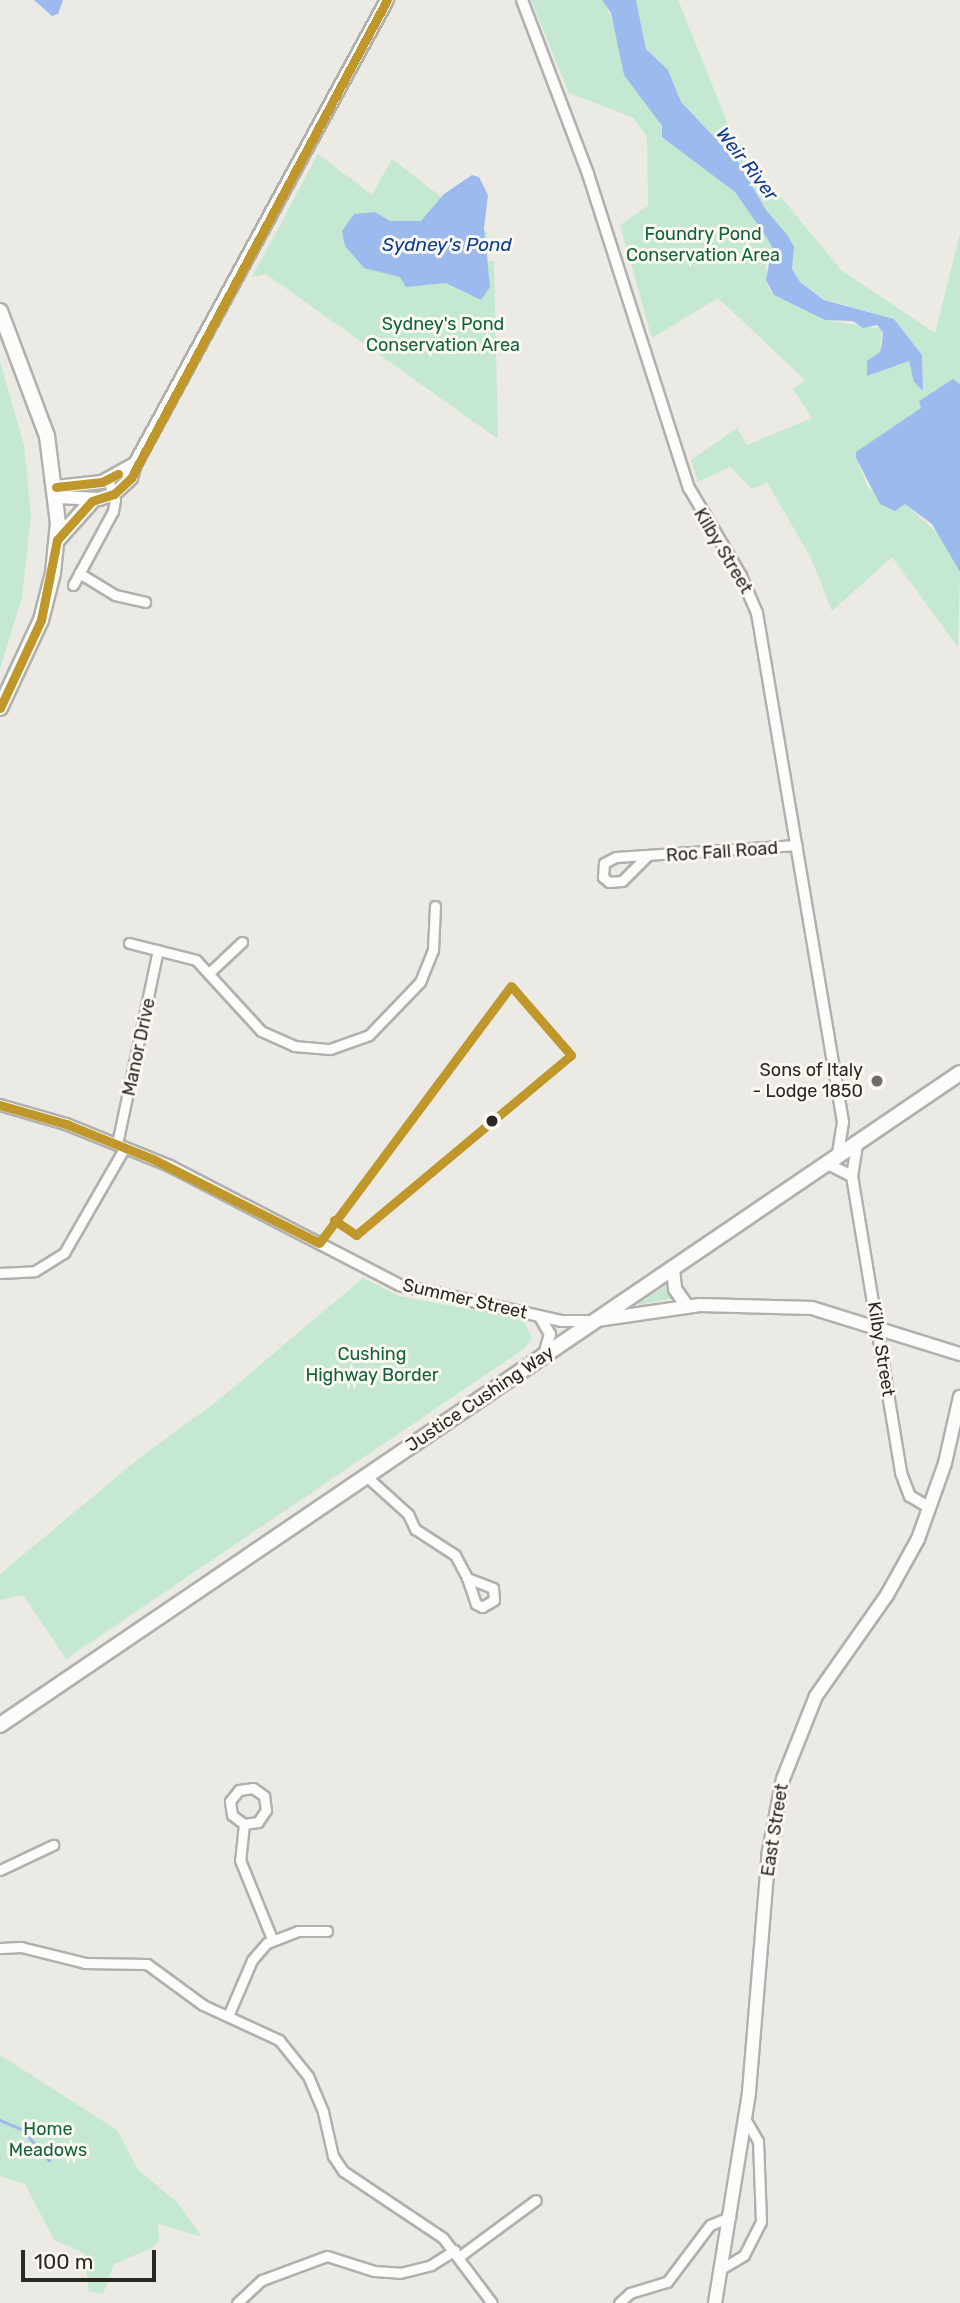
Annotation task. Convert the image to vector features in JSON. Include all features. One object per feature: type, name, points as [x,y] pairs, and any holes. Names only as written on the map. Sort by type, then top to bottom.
[{"type":"main road","points":[[57,541],[92,501],[114,494],[131,478],[135,464],[387,0]]},
{"type":"main road","points":[[0,311],[42,419],[57,492],[57,541],[41,621],[0,708]]},
{"type":"main road","points":[[57,492],[108,480],[135,464]]},
{"type":"main road","points":[[57,492],[92,501]]},
{"type":"main road","name":"Justice Cushing Way","points":[[0,1725],[960,1073]]},
{"type":"main road","points":[[673,1269],[675,1289],[687,1306]]},
{"type":"main road","name":"Summer Street","points":[[596,1321],[687,1306],[821,1309],[960,1354]]},
{"type":"main road","name":"East Street","points":[[715,2303],[746,2120],[769,1851],[787,1763],[816,1696],[895,1581],[930,1508],[954,1450],[960,1397]]},
{"type":"street","name":"Kilby Street","points":[[522,0],[585,165],[689,488],[755,607],[843,1122],[833,1161]]},
{"type":"street","points":[[72,585],[113,511],[114,494],[108,480]]},
{"type":"street","points":[[79,573],[115,595],[145,602]]},
{"type":"street","name":"Roc Fall Road","points":[[647,856],[622,881],[609,882],[603,877],[603,866],[611,858],[797,845]]},
{"type":"street","points":[[129,943],[191,957],[210,972],[242,1015],[273,1038],[304,1048],[343,1047],[379,1027],[420,982],[433,950],[435,906]]},
{"type":"street","points":[[210,972],[242,942]]},
{"type":"street","name":"Manor Drive","points":[[0,1273],[35,1271],[64,1253],[121,1145],[158,950]]},
{"type":"street","name":"Summer Street","points":[[0,1105],[121,1145],[393,1282],[540,1317],[596,1321]]},
{"type":"street","points":[[843,1122],[861,1142]]},
{"type":"street","name":"Kilby Street","points":[[861,1142],[852,1176],[902,1479],[912,1498],[930,1508]]},
{"type":"street","points":[[833,1161],[852,1176]]},
{"type":"street","points":[[540,1317],[550,1334],[543,1356]]},
{"type":"street","points":[[366,1476],[408,1514],[417,1530],[455,1555],[467,1578]]},
{"type":"street","points":[[253,1788],[264,1796],[266,1810],[258,1822],[244,1824],[232,1815],[230,1801],[239,1790],[253,1788]]},
{"type":"street","points":[[244,1824],[239,1849],[243,1872],[272,1939]]},
{"type":"street","points":[[0,1870],[53,1845]]},
{"type":"street","points":[[228,2016],[255,1955],[272,1939],[298,1931],[327,1931]]},
{"type":"street","points":[[0,1948],[21,1947],[85,1963],[139,1962],[194,2000],[273,2036],[299,2060],[320,2102],[333,2156],[348,2176],[432,2230],[457,2253],[492,2303]]},
{"type":"street","points":[[721,2269],[744,2255],[761,2222],[760,2151],[755,2130],[746,2120]]},
{"type":"street","points":[[237,2303],[262,2280],[327,2256],[373,2271],[400,2273],[431,2265],[457,2253],[536,2200]]},
{"type":"street","points":[[619,2303],[631,2293],[667,2283],[710,2225],[730,2217]]},
{"type":"green space","name":"Foundry Pond Conservation Area","points":[[531,0],[602,0],[663,131],[735,192],[767,238],[772,247],[766,266],[768,287],[774,295],[825,320],[882,329],[880,352],[867,361],[868,375],[909,361],[923,387],[922,355],[894,319],[824,299],[800,282],[792,269],[788,236],[766,210],[739,163],[681,102],[668,70],[646,49],[636,0],[678,0],[728,124],[752,162],[841,270],[935,333],[960,233],[960,384],[953,379],[919,401],[922,408],[857,452],[856,458],[868,488],[905,504],[943,538],[960,572],[958,647],[892,557],[832,611],[811,558],[767,482],[752,489],[730,467],[698,482],[691,460],[737,428],[747,445],[812,418],[793,389],[805,380],[718,298],[652,338],[620,225],[648,206],[647,137],[634,118],[569,93]]},
{"type":"green space","name":"Sydney's Pond Conservation Area","points":[[318,154],[372,195],[392,159],[487,232],[488,261],[494,261],[498,439],[266,274],[252,277]]},
{"type":"green space","points":[[0,361],[24,445],[31,514],[22,597],[0,669]]},
{"type":"green space","name":"Cushing Highway Border","points":[[363,1278],[399,1296],[522,1319],[532,1337],[525,1348],[66,1659],[23,1595],[0,1600],[0,1574],[142,1456],[215,1403]]},
{"type":"green space","points":[[667,1285],[674,1298],[638,1305],[638,1304]]},
{"type":"green space","name":"Home Meadows","points":[[0,2055],[117,2130],[138,2170],[177,2202],[202,2237],[158,2224],[159,2240],[154,2247],[114,2264],[103,2294],[89,2291],[84,2253],[54,2240],[25,2184],[0,2176]]},
{"type":"water","points":[[34,0],[63,0],[58,14],[52,16]]},
{"type":"water","points":[[602,0],[636,0],[646,49],[668,70],[681,102],[739,163],[766,210],[788,236],[794,247],[792,269],[800,282],[824,300],[894,319],[922,355],[923,391],[914,382],[909,361],[867,376],[867,361],[880,352],[882,343],[883,332],[877,325],[863,328],[853,321],[825,320],[774,295],[766,280],[772,247],[767,238],[735,192],[662,137],[662,126],[624,75],[611,13]]},
{"type":"water","name":"Sydney's Pond","points":[[472,175],[479,177],[488,195],[484,228],[490,287],[481,300],[446,283],[406,287],[400,277],[364,268],[345,246],[342,231],[354,214],[375,212],[390,221],[421,221],[444,194]]},
{"type":"water","points":[[953,379],[960,384],[960,572],[932,524],[905,504],[895,511],[880,504],[856,458],[856,452],[921,408],[919,401]]},
{"type":"waterway","points":[[0,2120],[23,2130],[49,2160]]},
{"type":"transit line","points":[[0,708],[41,620],[57,540],[92,501],[114,494],[131,478],[387,0]]},
{"type":"transit line","points":[[56,487],[102,482],[118,474]]},
{"type":"transit line","points":[[334,1220],[356,1235],[571,1055],[511,986]]},
{"type":"transit line","points":[[320,1242],[511,986]]},
{"type":"transit line","points":[[0,1105],[66,1124],[153,1159],[319,1243]]},
{"type":"place","name":"Sons of Italy - Lodge 1850","points":[[877,1081]]},
{"type":"water label","name":"Weir River","points":[[747,164]]}]
